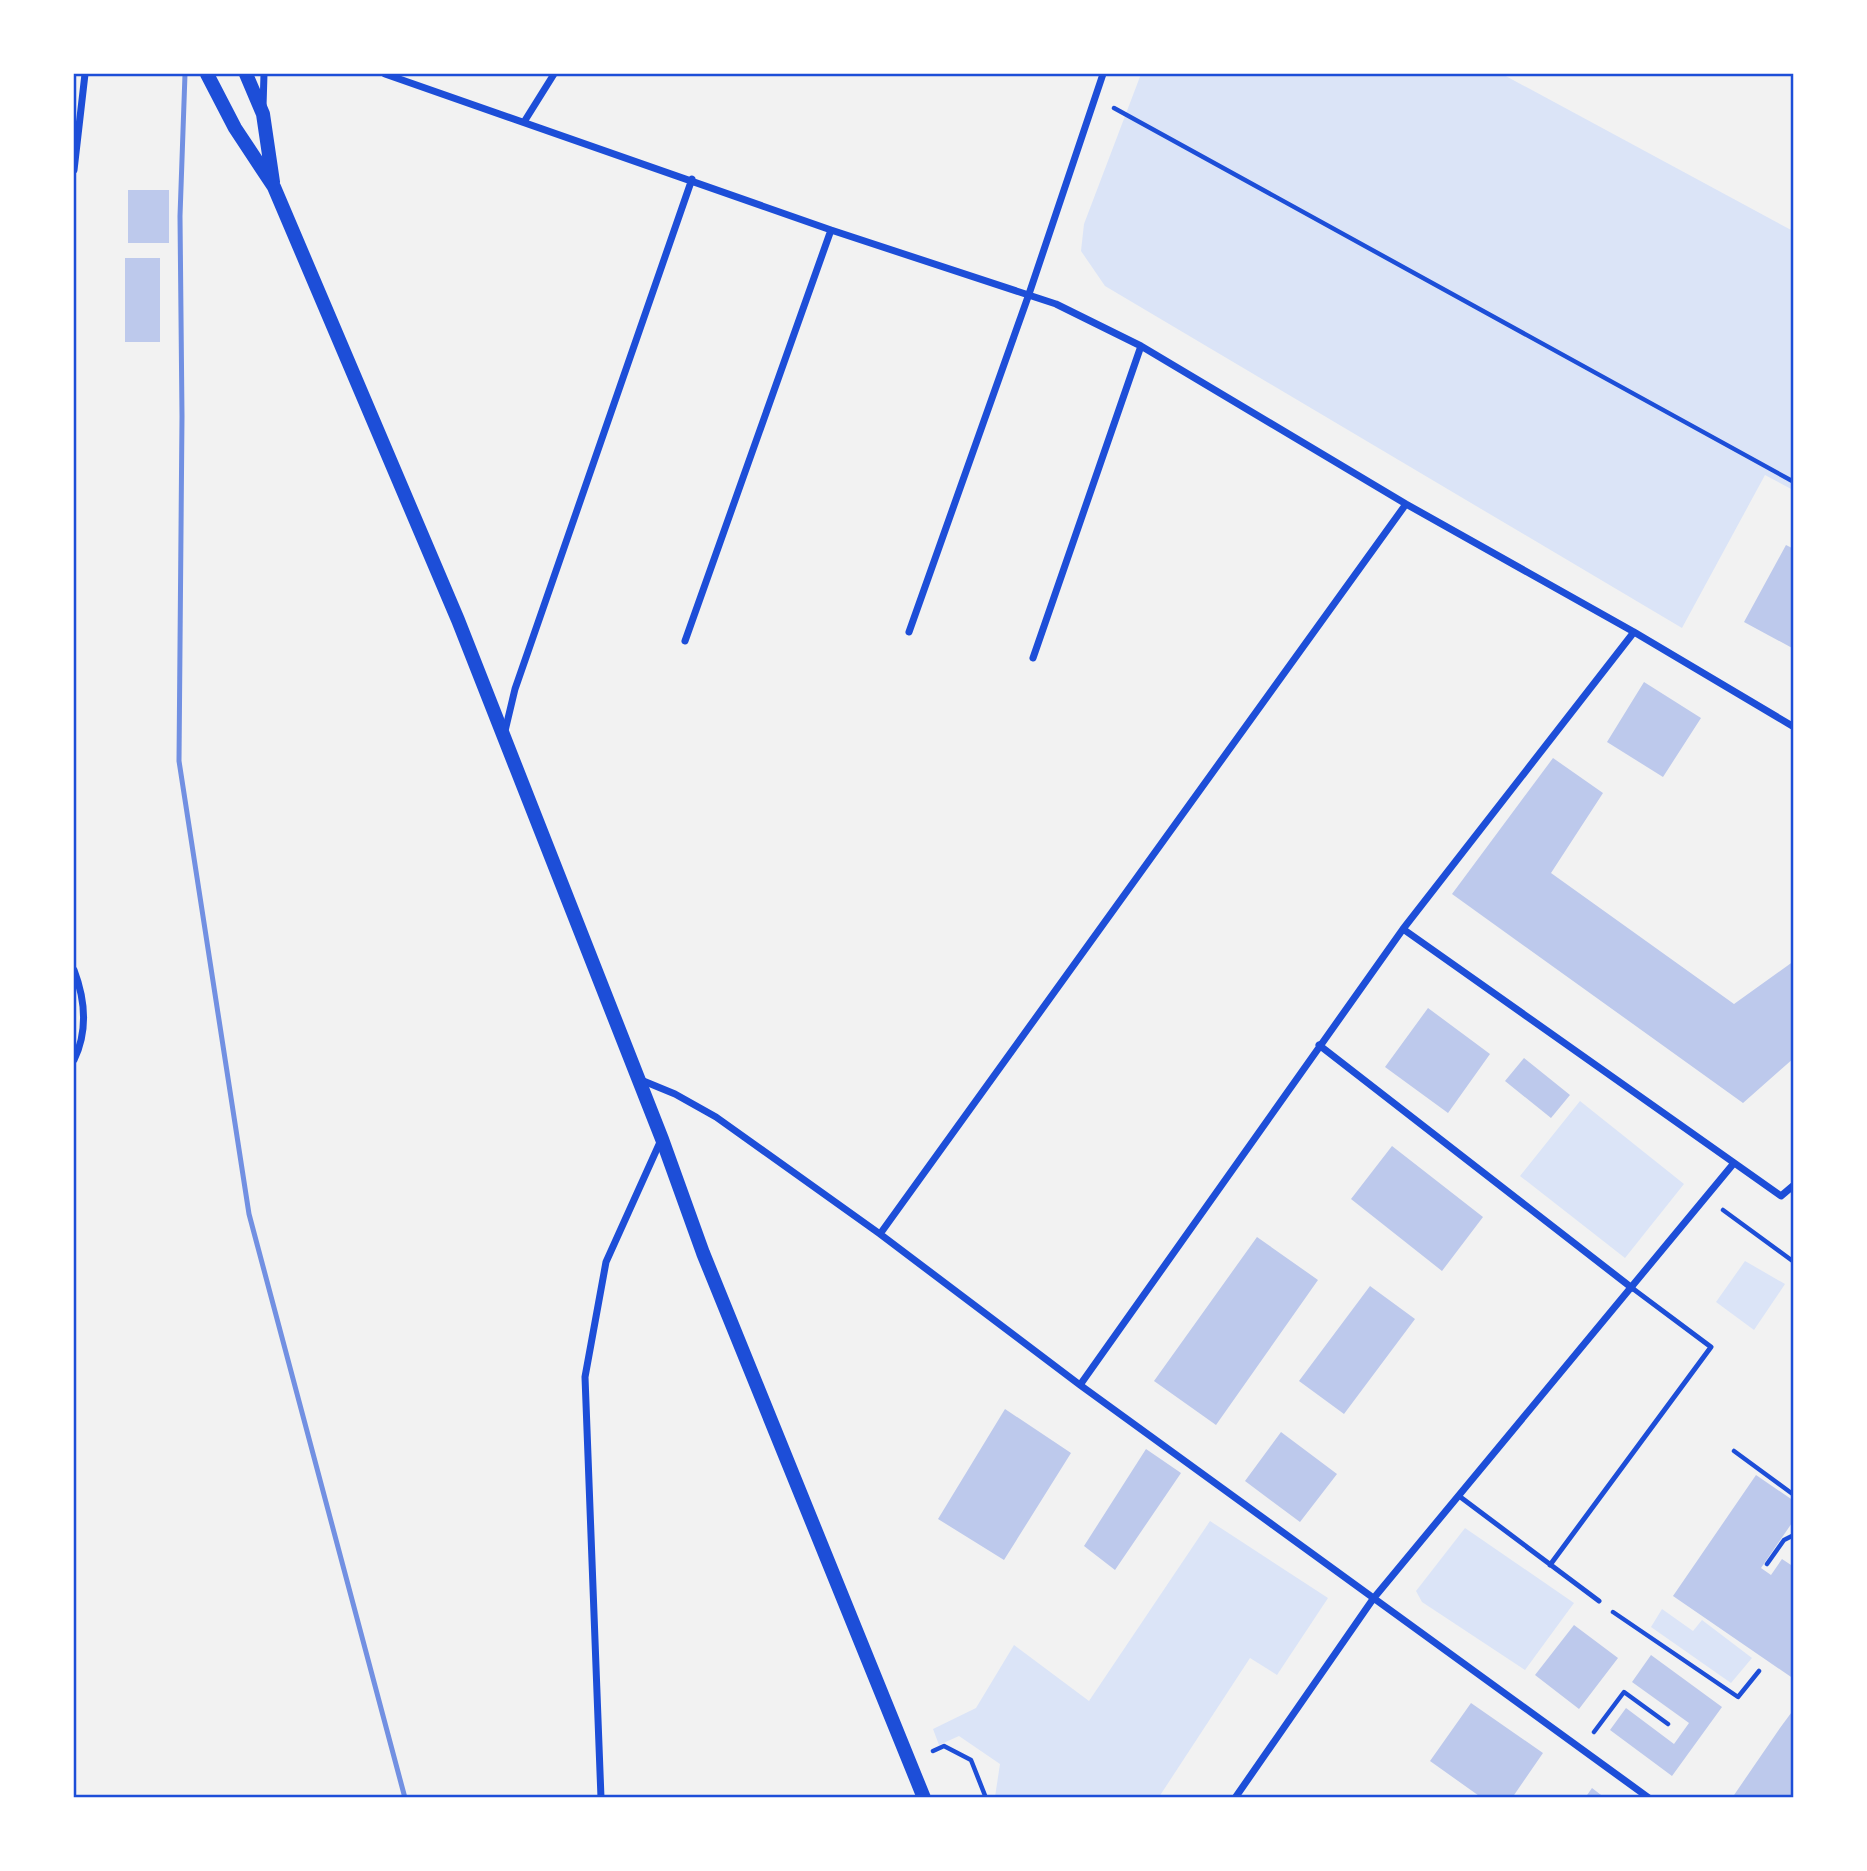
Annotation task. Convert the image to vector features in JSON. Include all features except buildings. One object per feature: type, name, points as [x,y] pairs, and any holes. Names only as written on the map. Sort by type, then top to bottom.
[{"type":"main road","points":[[207,74],[235,128],[274,187],[458,620],[662,1139],[708,1266],[924,1797]]},
{"type":"main road","points":[[246,74],[263,114],[274,187]]},
{"type":"street","points":[[74,166],[86,74]]},
{"type":"street","points":[[263,114],[264,74]]},
{"type":"street","points":[[385,74],[692,179],[831,230],[1056,304],[1142,346],[1406,504],[1634,632],[1794,727]]},
{"type":"street","points":[[524,122],[554,74]]},
{"type":"street","points":[[909,632],[1029,294],[1102,74]]},
{"type":"street","points":[[503,738],[515,689],[692,179]]},
{"type":"street","points":[[685,641],[831,230]]},
{"type":"street","points":[[1033,658],[1142,346]]},
{"type":"street","points":[[880,1234],[1406,504]]},
{"type":"street","points":[[1080,1385],[1403,929],[1634,632]]},
{"type":"street","points":[[1403,929],[1781,1196],[1794,1185]]},
{"type":"street","points":[[74,970],[79,983],[84,1023],[82,1043],[74,1059]]},
{"type":"street","points":[[1319,1045],[1632,1288]]},
{"type":"street","points":[[638,1079],[674,1094],[716,1117],[880,1234],[1080,1385],[1373,1599],[1649,1797]]},
{"type":"street","points":[[601,1797],[585,1377],[606,1262],[662,1139]]},
{"type":"street","points":[[1235,1797],[1373,1599],[1734,1163]]},
{"type":"lane","points":[[1550,1564],[1712,1347],[1632,1288]]},
{"type":"lane","points":[[1459,1496],[1599,1601]]},
{"type":"path","points":[[1095,98],[1794,482]]},
{"type":"path","points":[[1705,1198],[1794,1262]]},
{"type":"path","points":[[1734,1451],[1794,1494]]},
{"type":"path","points":[[1767,1564],[1784,1540],[1794,1535]]},
{"type":"path","points":[[1613,1612],[1738,1697],[1759,1671]]},
{"type":"path","points":[[1582,1749],[1625,1692],[1668,1724]]},
{"type":"path","points":[[910,1762],[944,1746],[971,1760],[986,1797]]},
{"type":"shaded area","points":[[1141,74],[1502,74],[1793,231],[1793,490],[1765,475],[1682,628],[1105,286],[1081,251],[1084,224]]},
{"type":"shaded area","points":[[1580,1101],[1684,1184],[1625,1258],[1520,1176]]},
{"type":"shaded area","points":[[1745,1261],[1785,1284],[1754,1330],[1716,1302]]},
{"type":"shaded area","points":[[1210,1521],[1328,1598],[1277,1675],[1250,1658],[1159,1797],[995,1797],[1000,1764],[959,1736],[939,1745],[933,1729],[976,1708],[1014,1645],[1089,1701]]},
{"type":"shaded area","points":[[1465,1528],[1574,1603],[1525,1670],[1422,1602],[1416,1591]]},
{"type":"shaded area","points":[[1662,1609],[1693,1631],[1702,1620],[1752,1658],[1731,1683],[1651,1627]]},
{"type":"railway","points":[[185,74],[180,216],[182,416],[179,761],[249,1214],[405,1798]]}]
